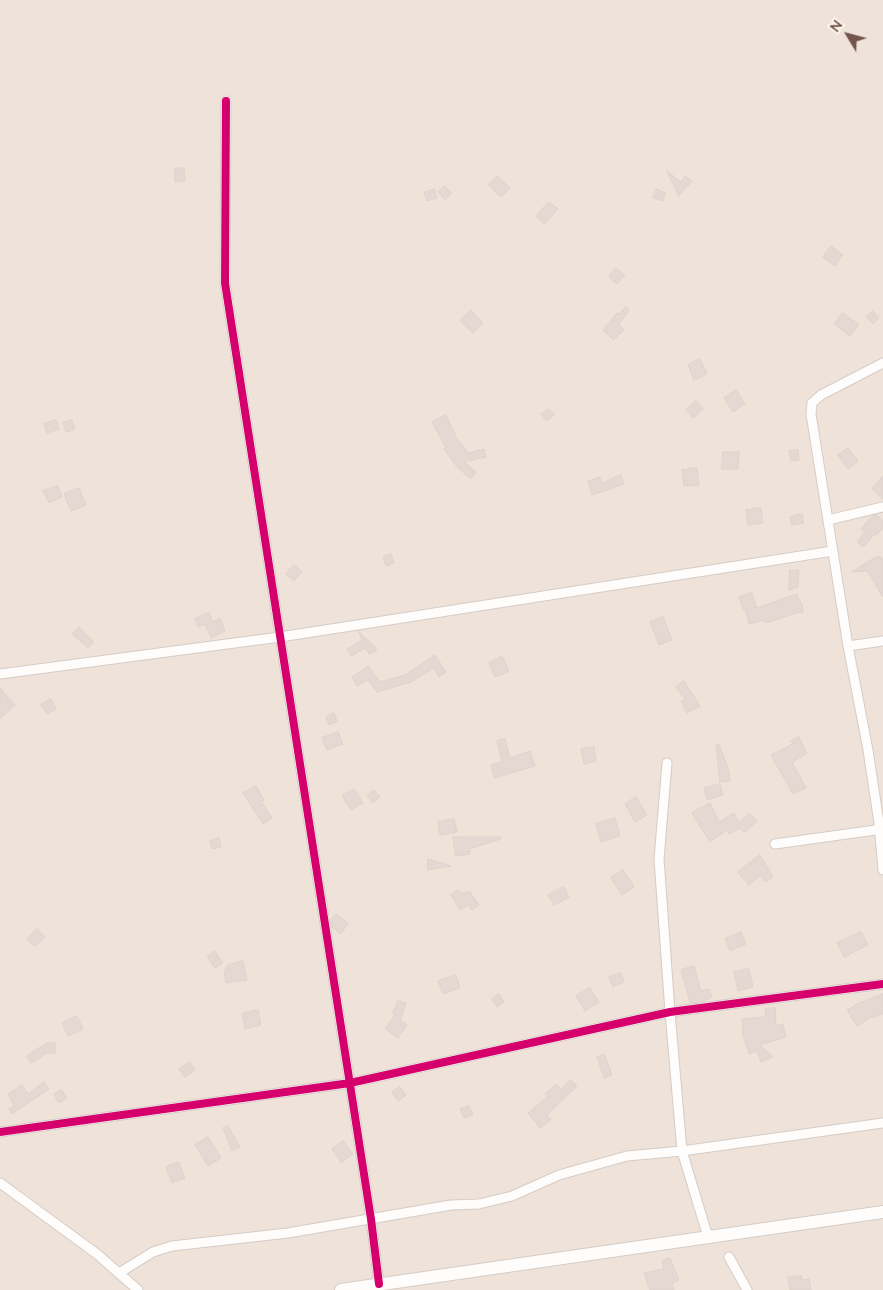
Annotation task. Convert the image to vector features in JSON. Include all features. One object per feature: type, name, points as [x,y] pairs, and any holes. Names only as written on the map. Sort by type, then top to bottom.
[{"type":"main road","points":[[340,1290],[883,1212]]},
{"type":"street","points":[[226,100],[224,283],[350,1083],[379,1284]]},
{"type":"street","points":[[883,363],[821,395],[812,404],[811,414],[848,646],[881,829],[883,870]]},
{"type":"street","points":[[828,520],[883,507]]},
{"type":"street","points":[[0,674],[280,637],[833,551]]},
{"type":"street","points":[[848,646],[883,641]]},
{"type":"street","points":[[667,763],[659,859],[682,1151],[708,1237]]},
{"type":"street","points":[[775,844],[881,829]]},
{"type":"street","points":[[0,1132],[350,1083],[670,1012],[883,984]]},
{"type":"street","points":[[119,1273],[153,1252],[172,1246],[288,1233],[451,1205],[480,1204],[512,1196],[559,1175],[627,1156],[682,1151],[883,1123]]},
{"type":"street","points":[[0,1183],[97,1254],[138,1290]]},
{"type":"street","points":[[729,1257],[747,1290]]},
{"type":"shaded area","points":[[0,0],[883,0],[883,1290],[0,1290]]},
{"type":"building","points":[[175,168],[184,168],[185,181],[175,182]]},
{"type":"building","points":[[667,171],[681,182],[685,176],[692,181],[679,196]]},
{"type":"building","points":[[497,176],[510,188],[501,197],[488,185]]},
{"type":"building","points":[[445,186],[452,193],[445,200],[438,192]]},
{"type":"building","points":[[434,189],[437,198],[427,201],[424,193]]},
{"type":"building","points":[[656,189],[665,193],[663,201],[653,198]]},
{"type":"building","points":[[549,202],[558,209],[544,224],[536,216]]},
{"type":"building","points":[[831,246],[843,255],[835,266],[823,257]]},
{"type":"building","points":[[616,268],[625,275],[617,284],[609,277]]},
{"type":"building","points":[[626,307],[629,310],[619,325],[624,330],[613,340],[603,330],[617,313],[619,314]]},
{"type":"building","points":[[471,310],[483,323],[473,333],[460,321]]},
{"type":"building","points":[[873,311],[879,318],[873,324],[866,317]]},
{"type":"building","points":[[843,313],[859,325],[850,336],[834,324]]},
{"type":"building","points":[[700,359],[707,374],[694,380],[688,365]]},
{"type":"building","points":[[736,390],[745,404],[733,412],[724,398]]},
{"type":"building","points":[[696,401],[703,409],[693,418],[686,410]]},
{"type":"building","points":[[549,409],[554,415],[547,421],[541,414]]},
{"type":"building","points":[[446,415],[456,437],[468,453],[484,449],[486,457],[464,462],[476,472],[471,479],[458,468],[444,449],[446,448],[432,422]]},
{"type":"building","points":[[56,420],[59,429],[47,433],[44,424]]},
{"type":"building","points":[[72,420],[75,429],[66,432],[63,423]]},
{"type":"building","points":[[848,448],[858,461],[848,469],[838,455]]},
{"type":"building","points":[[798,450],[799,460],[791,461],[789,451]]},
{"type":"building","points":[[723,452],[739,452],[738,469],[722,469]]},
{"type":"building","points":[[697,468],[699,485],[684,486],[682,470]]},
{"type":"building","points":[[621,475],[624,484],[592,495],[588,481],[600,477],[602,483]]},
{"type":"building","points":[[883,476],[883,499],[872,489]]},
{"type":"building","points":[[58,486],[62,497],[49,503],[43,491]]},
{"type":"building","points":[[79,488],[86,505],[71,511],[64,494]]},
{"type":"building","points":[[761,508],[763,523],[748,525],[746,510]]},
{"type":"building","points":[[802,514],[804,523],[792,525],[790,517]]},
{"type":"building","points":[[874,515],[877,515],[883,521],[883,528],[876,535],[874,534],[864,547],[857,542],[865,532],[861,529]]},
{"type":"building","points":[[391,554],[394,563],[386,566],[383,557]]},
{"type":"building","points":[[876,557],[881,557],[883,561],[883,597],[867,571],[852,572]]},
{"type":"building","points":[[294,565],[302,572],[294,581],[286,574]]},
{"type":"building","points":[[790,570],[799,570],[798,587],[789,590]]},
{"type":"building","points":[[752,593],[757,608],[797,594],[802,604],[803,612],[766,623],[764,620],[749,624],[746,611],[744,611],[739,597]]},
{"type":"building","points":[[209,613],[213,622],[220,618],[225,631],[211,638],[205,624],[198,627],[195,619]]},
{"type":"building","points":[[663,617],[672,640],[659,645],[650,622]]},
{"type":"building","points":[[79,627],[94,642],[88,648],[72,634]]},
{"type":"building","points":[[358,631],[377,651],[369,654],[366,648],[351,656],[347,649],[362,640]]},
{"type":"building","points":[[435,655],[446,672],[439,677],[434,668],[411,682],[377,692],[368,680],[357,686],[352,677],[368,666],[380,682],[405,675]]},
{"type":"building","points":[[502,656],[509,671],[495,677],[489,663]]},
{"type":"building","points":[[684,681],[700,706],[687,713],[681,701],[685,699],[676,687]]},
{"type":"building","points":[[0,688],[15,705],[0,719]]},
{"type":"building","points":[[51,699],[56,709],[47,714],[41,705]]},
{"type":"building","points":[[334,713],[337,721],[329,725],[326,717]]},
{"type":"building","points":[[338,732],[343,744],[327,750],[322,738]]},
{"type":"building","points":[[799,737],[807,753],[792,762],[806,788],[793,794],[771,755],[793,744],[791,741]]},
{"type":"building","points":[[505,739],[510,758],[530,751],[535,766],[494,778],[491,765],[502,762],[497,741]]},
{"type":"building","points":[[719,744],[729,771],[730,781],[720,782],[716,745]]},
{"type":"building","points":[[594,747],[596,761],[584,764],[581,749]]},
{"type":"building","points":[[720,784],[723,795],[707,800],[704,788]]},
{"type":"building","points":[[256,786],[264,800],[261,802],[272,818],[263,824],[243,793]]},
{"type":"building","points":[[354,789],[363,803],[351,810],[342,796]]},
{"type":"building","points":[[374,790],[380,797],[373,803],[367,796]]},
{"type":"building","points":[[636,797],[647,815],[635,822],[625,804]]},
{"type":"building","points":[[710,803],[719,822],[734,813],[739,823],[749,813],[757,821],[744,833],[741,828],[729,834],[727,830],[710,842],[692,813]]},
{"type":"building","points":[[615,818],[620,836],[601,842],[596,824]]},
{"type":"building","points":[[454,819],[457,832],[440,835],[438,822]]},
{"type":"building","points":[[453,837],[501,837],[501,839],[469,849],[470,854],[456,856]]},
{"type":"building","points":[[219,838],[221,847],[212,849],[210,841]]},
{"type":"building","points":[[760,855],[773,877],[765,882],[761,875],[749,885],[738,872]]},
{"type":"building","points":[[428,859],[451,866],[428,870]]},
{"type":"building","points":[[623,870],[634,887],[622,895],[611,878]]},
{"type":"building","points":[[564,887],[569,897],[554,905],[548,895]]},
{"type":"building","points":[[459,890],[461,893],[470,892],[479,905],[472,910],[469,905],[460,910],[451,895]]},
{"type":"building","points":[[336,914],[348,923],[341,934],[332,927],[331,921]]},
{"type":"building","points":[[37,929],[45,937],[35,946],[27,939]]},
{"type":"building","points":[[741,932],[746,944],[730,951],[725,939]]},
{"type":"building","points":[[861,932],[868,945],[844,957],[837,943]]},
{"type":"building","points":[[215,951],[223,963],[215,968],[207,957]]},
{"type":"building","points":[[243,961],[247,980],[226,983],[224,972],[228,965]]},
{"type":"building","points":[[694,966],[701,991],[709,989],[712,997],[701,1002],[690,1003],[681,970]]},
{"type":"building","points":[[749,969],[753,987],[738,991],[734,972]]},
{"type":"building","points":[[621,973],[624,982],[613,987],[609,977]]},
{"type":"building","points":[[456,975],[460,988],[443,994],[438,981]]},
{"type":"building","points":[[590,988],[599,1002],[585,1011],[576,996]]},
{"type":"building","points":[[499,994],[504,1002],[497,1007],[492,999]]},
{"type":"building","points":[[883,994],[883,1014],[871,1017],[857,1026],[847,1010],[859,1003]]},
{"type":"building","points":[[398,1001],[406,1003],[400,1020],[407,1025],[398,1038],[385,1029],[395,1015],[393,1014]]},
{"type":"building","points":[[775,1008],[776,1026],[783,1024],[786,1037],[760,1045],[773,1057],[761,1062],[757,1051],[749,1054],[743,1035],[742,1019],[766,1017],[765,1009]]},
{"type":"building","points":[[258,1010],[261,1025],[245,1029],[242,1014]]},
{"type":"building","points":[[77,1016],[83,1029],[68,1036],[62,1023]]},
{"type":"building","points":[[47,1043],[55,1043],[55,1053],[47,1053],[31,1063],[27,1056]]},
{"type":"building","points":[[605,1055],[612,1075],[604,1078],[597,1057]]},
{"type":"building","points":[[190,1062],[195,1070],[185,1077],[179,1069]]},
{"type":"building","points":[[570,1080],[577,1086],[547,1115],[551,1119],[540,1128],[528,1113],[548,1096],[545,1094],[556,1084],[561,1089]]},
{"type":"building","points":[[44,1082],[49,1089],[12,1114],[9,1109],[14,1105],[8,1094],[22,1085],[28,1094]]},
{"type":"building","points":[[400,1087],[406,1095],[398,1101],[392,1092]]},
{"type":"building","points":[[62,1090],[67,1098],[59,1103],[54,1094]]},
{"type":"building","points":[[469,1106],[473,1115],[464,1118],[460,1109]]},
{"type":"building","points":[[228,1126],[240,1147],[232,1151],[223,1128]]},
{"type":"building","points":[[208,1137],[221,1158],[208,1166],[195,1145]]},
{"type":"building","points":[[343,1141],[353,1154],[341,1163],[332,1149]]},
{"type":"building","points":[[179,1162],[185,1178],[172,1183],[166,1167]]},
{"type":"building","points":[[670,1258],[679,1280],[672,1283],[674,1290],[650,1290],[644,1273],[664,1269],[662,1261]]},
{"type":"building","points":[[801,1276],[802,1280],[809,1279],[811,1290],[790,1290],[788,1278]]},
{"type":"cycle path","points":[[226,101],[225,283],[371,1219],[379,1284]]},
{"type":"cycle path","points":[[0,1132],[350,1083],[670,1012],[883,984]]}]
